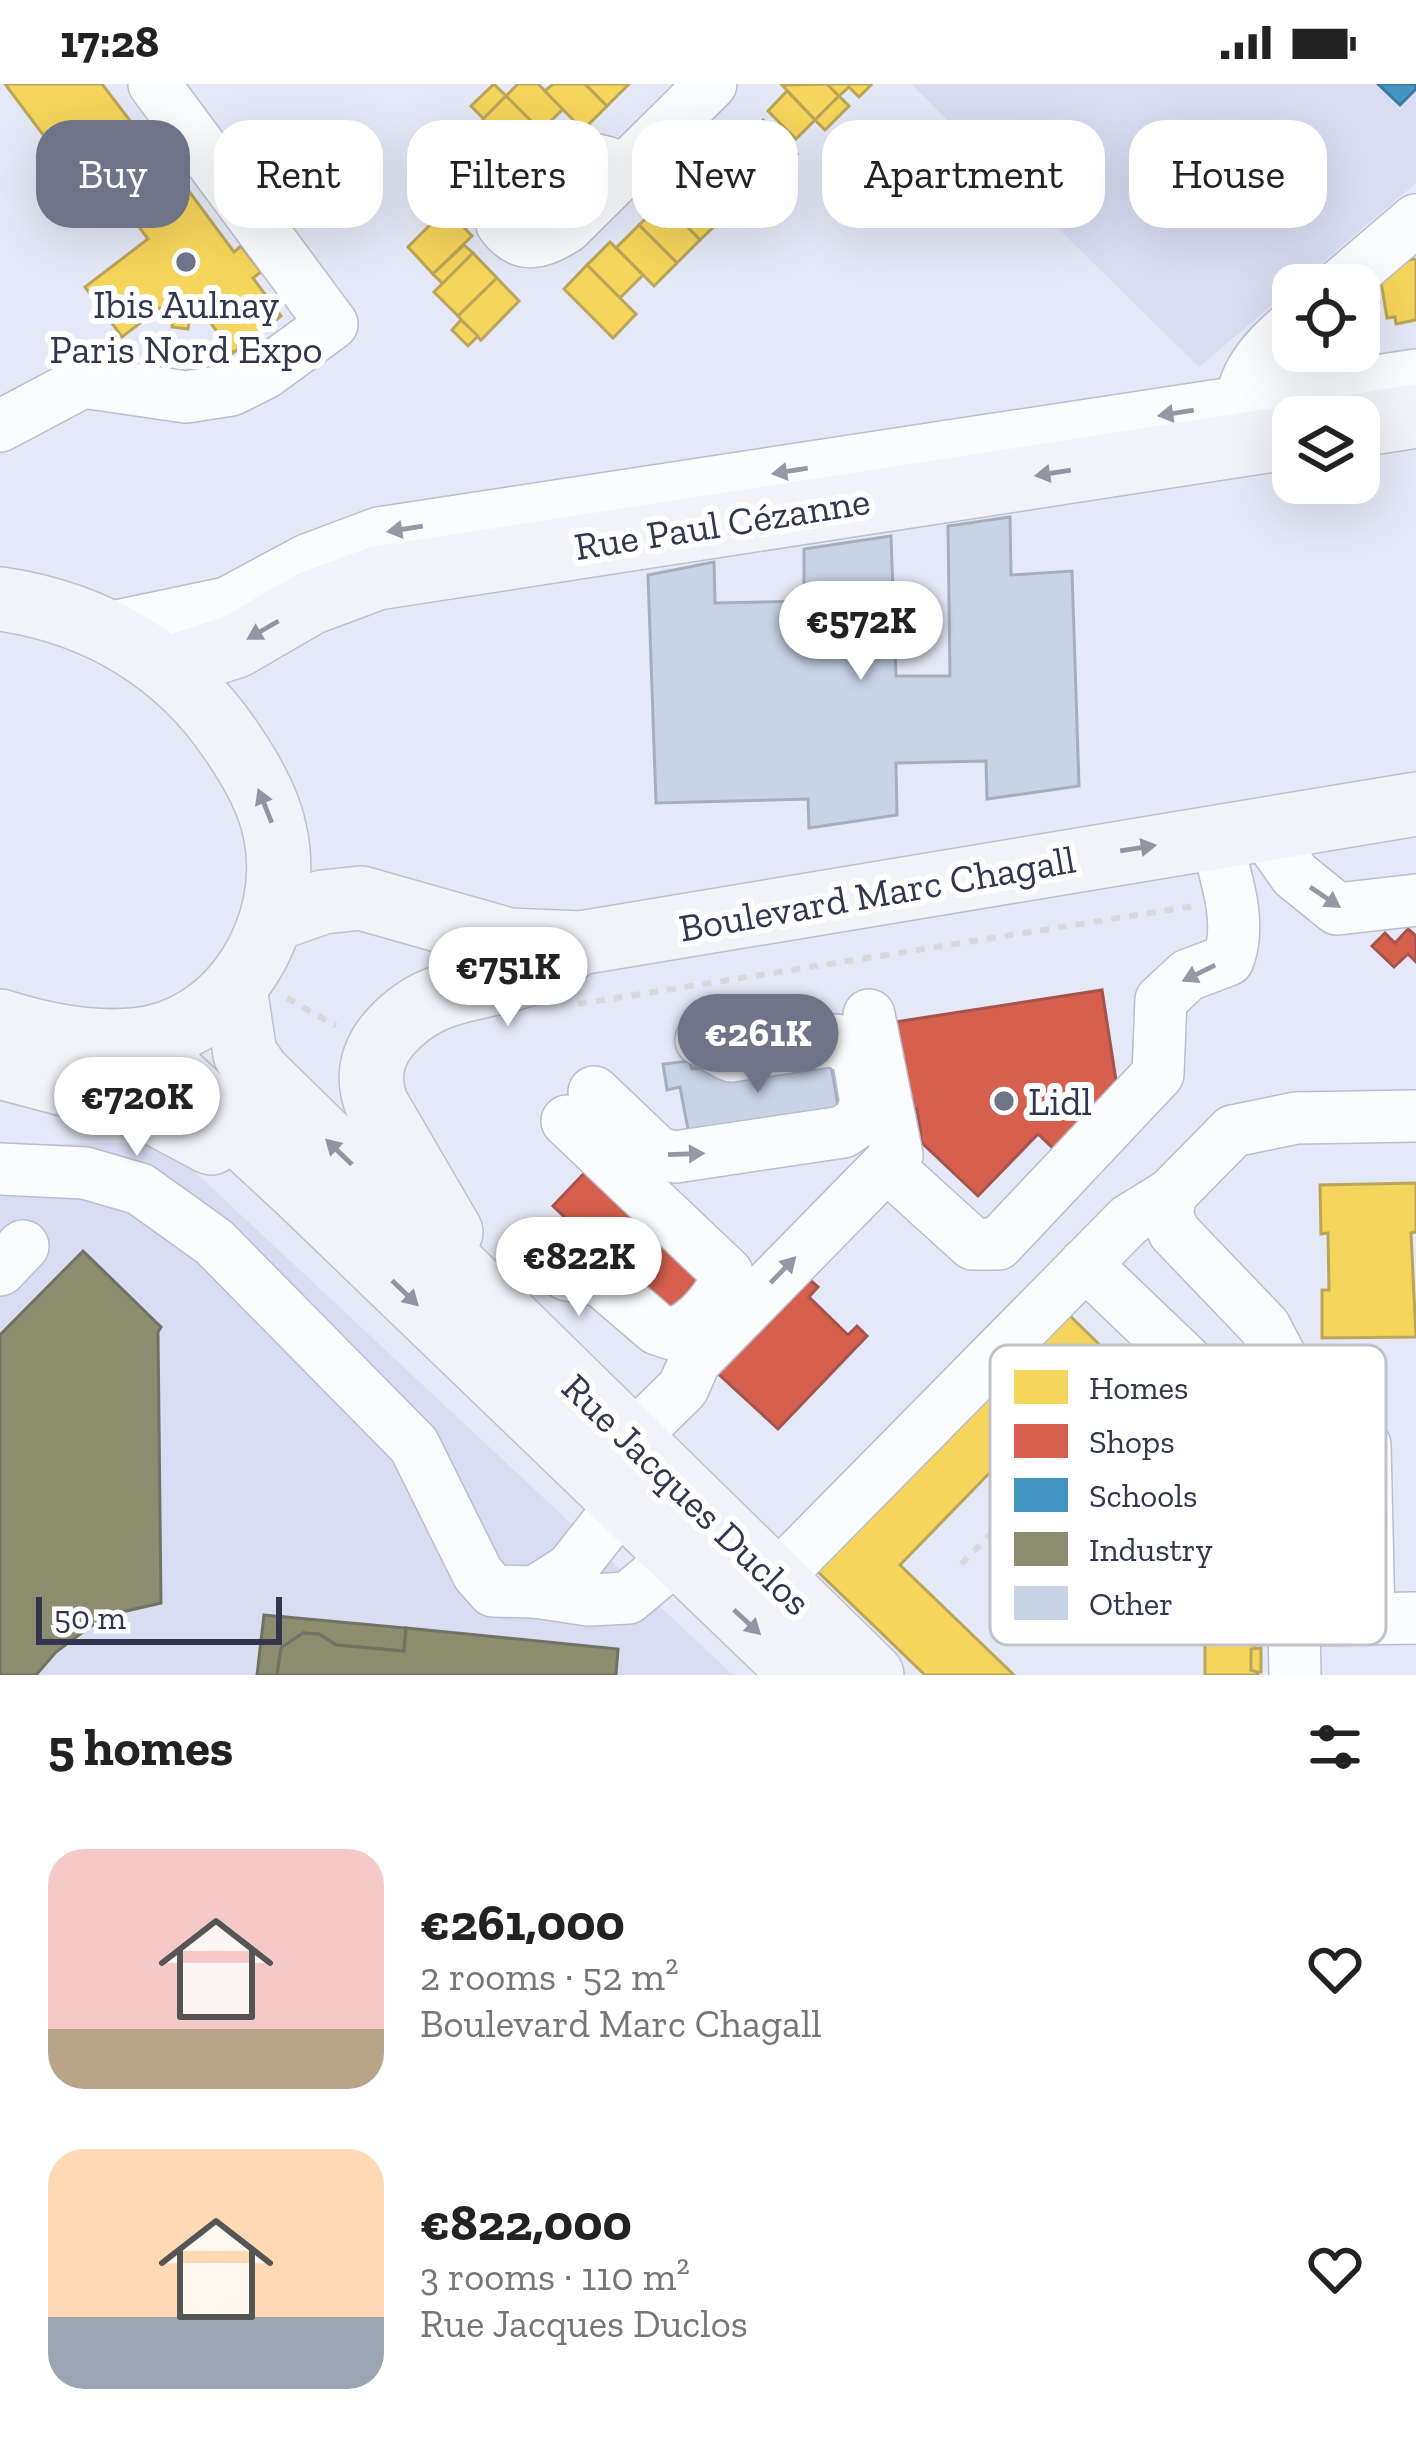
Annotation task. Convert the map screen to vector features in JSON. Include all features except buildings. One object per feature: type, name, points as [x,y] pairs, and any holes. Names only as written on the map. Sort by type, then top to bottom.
[{"type":"main road","points":[[1380,422],[1416,416]]},
{"type":"main road","name":"Rue Paul Cézanne","points":[[169,668],[236,646],[310,603],[395,574],[1256,428]]},
{"type":"main road","points":[[0,599],[29,603],[103,629],[169,668],[208,706],[250,768],[275,831],[280,886],[258,953],[272,988],[244,1054]]},
{"type":"main road","name":"Boulevard Marc Chagall","points":[[272,920],[322,902],[361,898],[508,940],[580,943],[1416,804]]},
{"type":"main road","points":[[492,1301],[377,1106],[369,1086],[377,1049],[406,1014],[430,1000],[545,967],[580,943]]},
{"type":"main road","points":[[0,1021],[47,1036],[137,1040],[170,1032],[213,1008],[272,988]]},
{"type":"main road","name":"Rue Jacques Duclos","points":[[137,1040],[802,1675]]},
{"type":"main road","name":"Rue Jacques Duclos","points":[[244,1054],[258,1073],[872,1675]]},
{"type":"main road","points":[[0,1066],[136,1103],[297,1188]]},
{"type":"street","points":[[0,426],[83,382],[186,397],[231,391],[265,373],[332,324],[154,84]]},
{"type":"street","points":[[625,170],[711,84]]},
{"type":"street","points":[[1365,264],[1416,220]]},
{"type":"street","points":[[1256,428],[1250,369],[1272,347]]},
{"type":"street","points":[[103,629],[227,603],[307,560],[379,533],[1256,428],[1416,375]]},
{"type":"street","points":[[887,1166],[973,1244],[998,1244],[1158,1074],[1161,1000],[1188,975],[1228,960],[1235,943],[1229,901],[1238,832],[1337,909],[1416,900]]},
{"type":"street","points":[[630,1440],[682,1388],[694,1361],[897,1155],[869,1016]]},
{"type":"street","points":[[567,1275],[602,1281],[657,1329],[672,1334],[688,1327],[724,1288],[727,1273],[580,1106],[658,1153],[675,1157],[843,1132],[859,1121],[866,1103],[859,1055],[848,1045],[836,1040],[731,1056],[701,1040]]},
{"type":"street","points":[[1005,1345],[1129,1220],[1171,1194],[1233,1131],[1296,1118],[1416,1116]]},
{"type":"street","points":[[0,1169],[85,1173],[140,1189],[214,1243],[414,1445],[478,1574],[493,1591],[589,1600],[628,1598],[677,1557]]},
{"type":"street","points":[[1171,1194],[1167,1215],[1174,1232],[1265,1327],[1274,1345]]},
{"type":"street","points":[[1085,1264],[1170,1345]]},
{"type":"street","points":[[774,1580],[990,1361]]},
{"type":"street","points":[[535,1592],[571,1569],[622,1504]]},
{"type":"street","points":[[1386,1580],[1392,1618]]},
{"type":"street","points":[[1294,1645],[1295,1675]]},
{"type":"path","points":[[569,1005],[1229,901]]},
{"type":"path","points":[[272,988],[377,1049]]},
{"type":"path","points":[[244,1054],[272,1028],[272,988]]},
{"type":"path","points":[[962,1564],[990,1536]]},
{"type":"shaded area","points":[[911,84],[1416,84],[1416,183],[1320,264],[1272,264],[1272,305],[1199,367],[1058,228],[1105,228],[1105,120],[948,120]]},
{"type":"shaded area","points":[[163,1142],[733,1675],[0,1675],[0,1145]]},
{"type":"place","name":"Ibis Aulnay Paris Nord Expo","points":[[186,262]]},
{"type":"place","name":"Lidl","points":[[1004,1101]]}]
